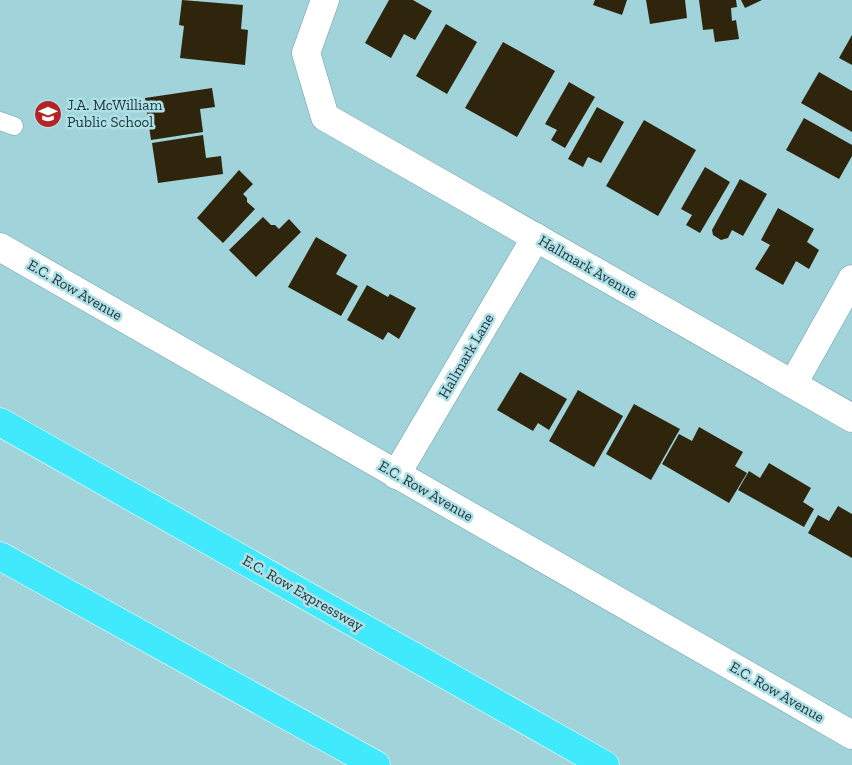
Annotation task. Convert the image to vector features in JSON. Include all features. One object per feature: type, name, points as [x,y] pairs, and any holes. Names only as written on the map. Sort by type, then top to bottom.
[{"type":"highway","name":"E.C. Row Expressway","points":[[0,422],[605,765]]},
{"type":"highway","points":[[0,556],[376,765]]},
{"type":"street","name":"Hallmark Avenue","points":[[325,0],[306,53],[325,117],[852,418]]},
{"type":"street","name":"Hallmark Lane","points":[[396,475],[536,238]]},
{"type":"street","name":"E.C. Row Avenue","points":[[0,247],[852,735]]},
{"type":"street","points":[[792,384],[852,279]]},
{"type":"building","points":[[182,0],[243,5],[241,29],[248,30],[245,65],[180,58],[184,26],[179,25]]},
{"type":"building","points":[[389,0],[413,0],[432,11],[415,40],[404,34],[391,58],[365,43]]},
{"type":"building","points":[[595,0],[627,0],[622,15],[593,5]]},
{"type":"building","points":[[646,0],[685,0],[687,18],[650,24]]},
{"type":"building","points":[[699,0],[736,0],[737,7],[731,8],[732,21],[736,20],[739,39],[715,42],[713,29],[703,30]]},
{"type":"building","points":[[741,0],[762,0],[745,8]]},
{"type":"building","points":[[446,24],[477,42],[447,94],[416,76]]},
{"type":"building","points":[[852,35],[852,65],[839,58]]},
{"type":"building","points":[[503,42],[555,71],[517,137],[465,108]]},
{"type":"building","points":[[819,72],[852,91],[852,132],[801,103]]},
{"type":"building","points":[[569,82],[595,97],[565,148],[551,140],[557,130],[545,124]]},
{"type":"building","points":[[212,88],[215,107],[200,109],[203,132],[151,140],[145,98]]},
{"type":"building","points":[[597,107],[624,122],[601,163],[588,157],[583,167],[568,159]]},
{"type":"building","points":[[804,118],[852,145],[852,156],[839,179],[786,150]]},
{"type":"building","points":[[644,120],[696,150],[658,216],[606,186]]},
{"type":"building","points":[[203,135],[206,158],[221,156],[223,174],[158,183],[152,143]]},
{"type":"building","points":[[705,167],[730,182],[700,233],[686,225],[692,215],[681,209]]},
{"type":"building","points":[[239,170],[253,184],[243,194],[247,198],[247,202],[255,209],[223,243],[197,218]]},
{"type":"building","points":[[740,179],[767,194],[743,236],[732,230],[728,238],[721,240],[713,235],[712,230]]},
{"type":"building","points":[[778,208],[814,229],[807,242],[819,250],[809,269],[796,261],[783,285],[755,269],[770,245],[761,240]]},
{"type":"building","points":[[263,217],[271,225],[275,225],[279,229],[289,219],[301,232],[256,277],[229,250]]},
{"type":"building","points":[[316,237],[347,255],[336,274],[358,286],[341,316],[288,287]]},
{"type":"building","points":[[367,285],[388,297],[390,294],[416,308],[399,339],[388,332],[383,340],[347,320]]},
{"type":"building","points":[[520,372],[567,399],[549,430],[538,423],[533,431],[497,410]]},
{"type":"building","points":[[578,390],[623,416],[594,467],[549,441]]},
{"type":"building","points":[[634,404],[680,429],[651,480],[606,454]]},
{"type":"building","points":[[699,427],[743,452],[735,466],[747,473],[729,503],[662,464],[679,434],[692,441]]},
{"type":"building","points":[[769,463],[811,488],[803,502],[814,509],[804,527],[738,490],[749,471],[760,478]]},
{"type":"building","points":[[838,506],[852,514],[852,558],[808,533],[818,515],[829,521]]},
{"type":"place","name":"J.A. McWilliam Public School","points":[[48,114]]}]
